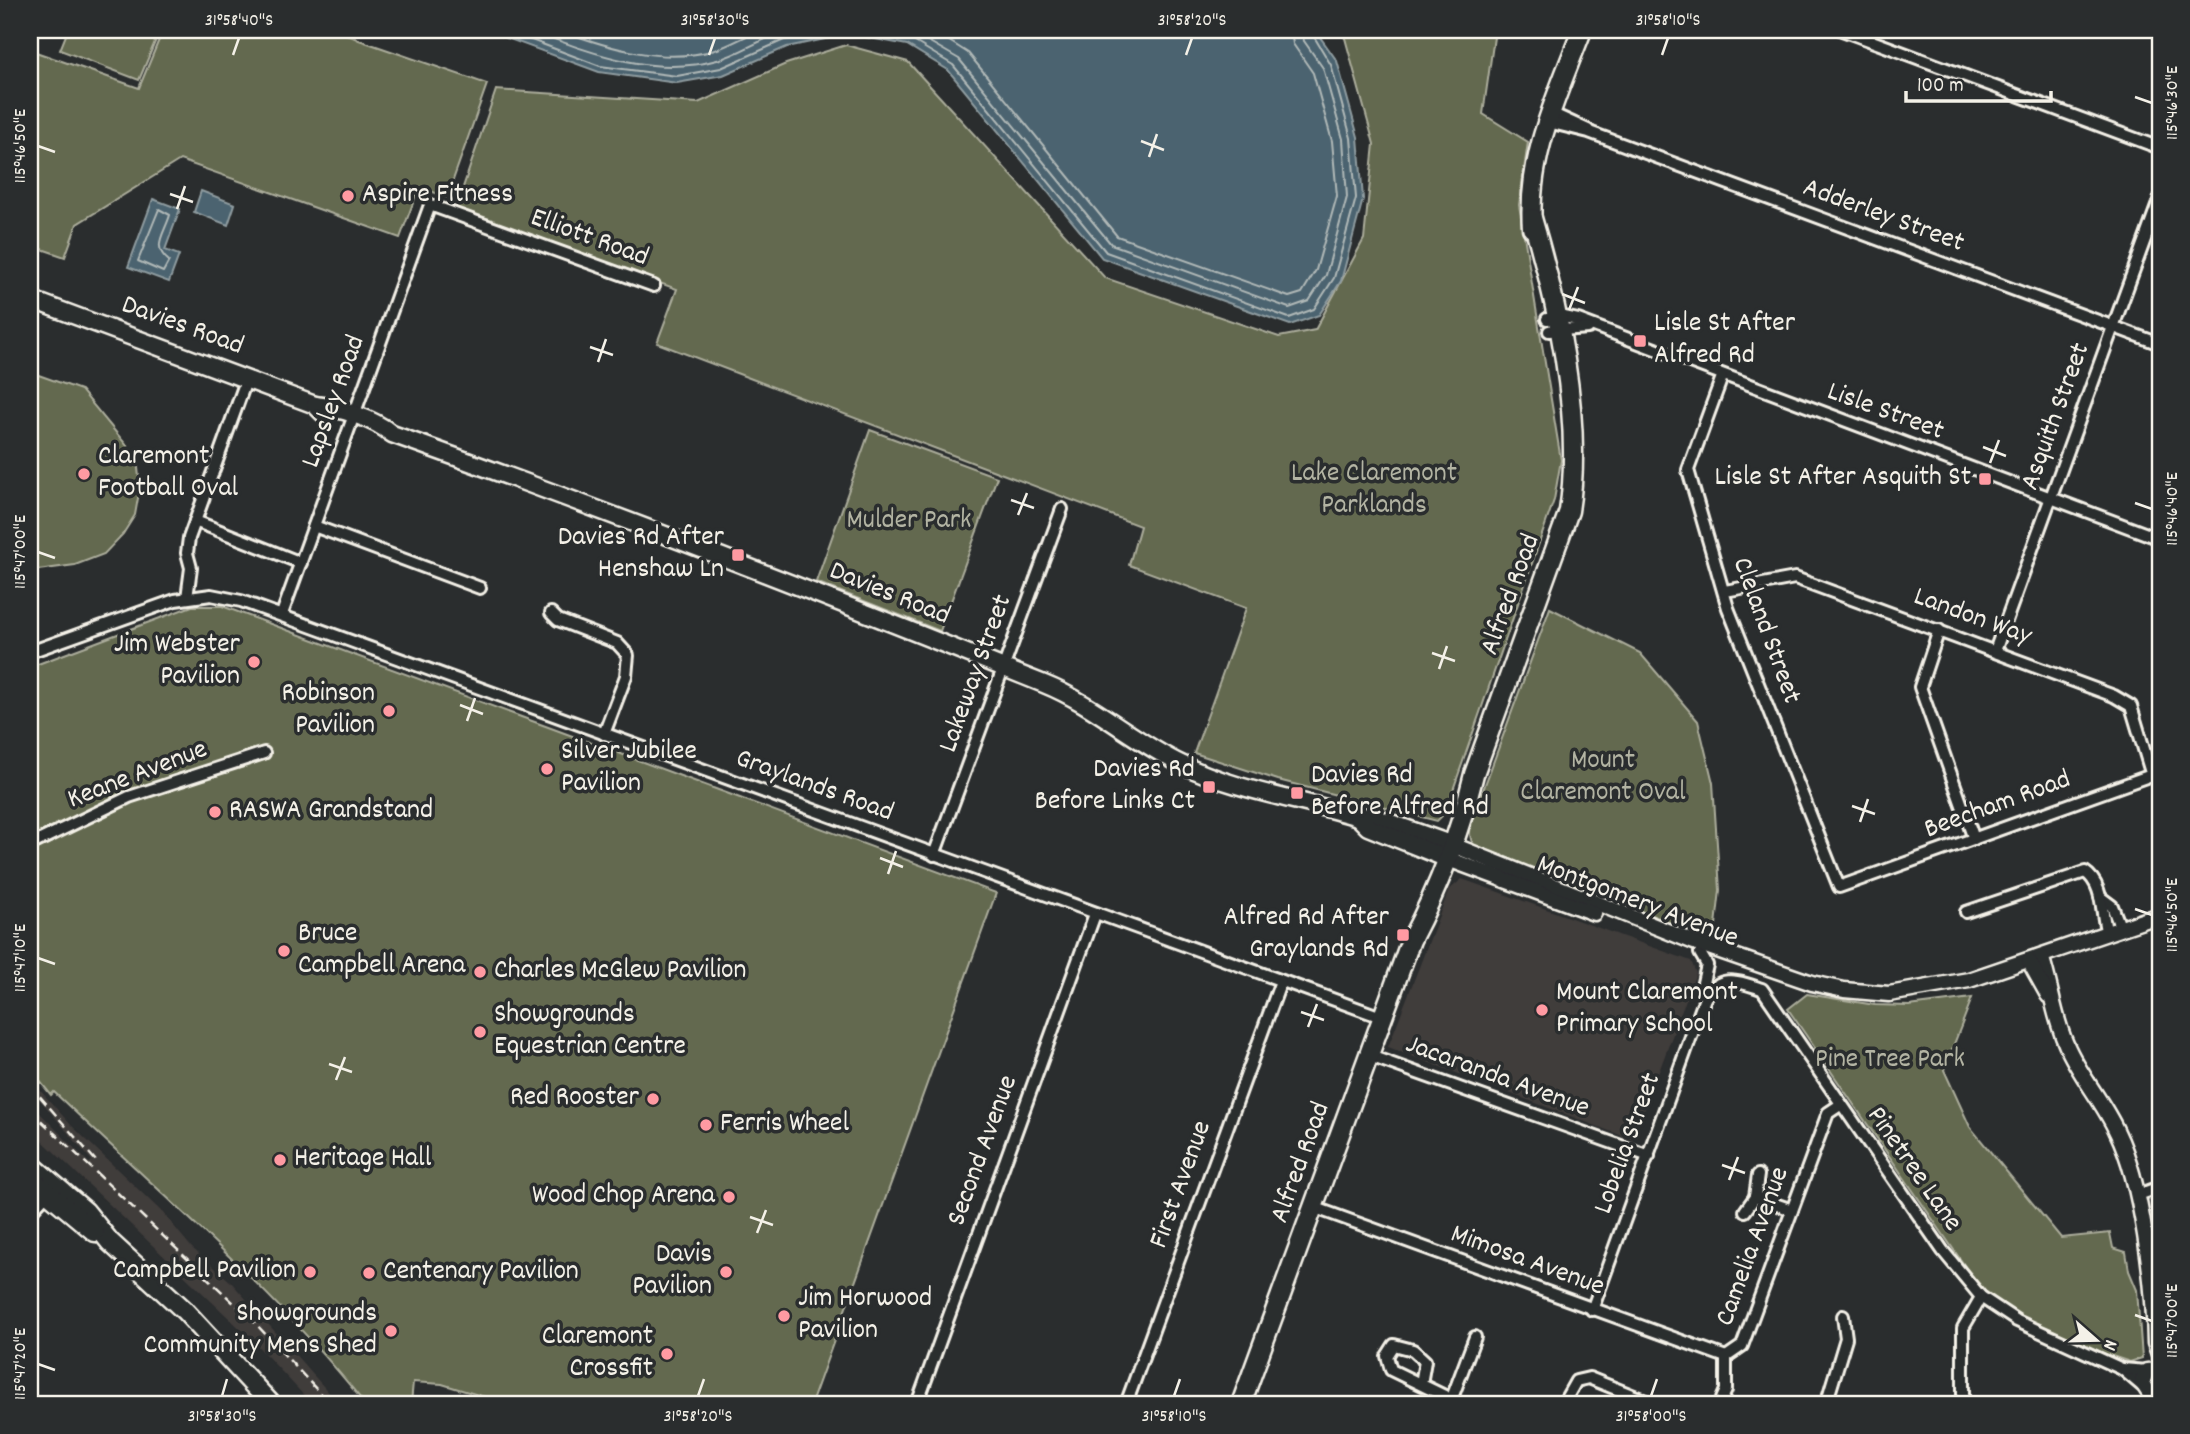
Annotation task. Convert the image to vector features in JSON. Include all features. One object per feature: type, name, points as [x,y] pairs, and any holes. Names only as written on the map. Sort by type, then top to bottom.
[{"type":"main road","name":"Alfred Road","points":[[1241,1404],[1384,1018],[1411,940],[1419,901],[1445,850],[1569,511],[1575,471],[1553,324],[1532,218],[1530,188],[1550,117],[1582,30]]},
{"type":"main road","name":"Davies Road","points":[[30,299],[247,378],[316,405],[324,413],[353,420],[380,435],[392,434],[756,568],[866,615],[1004,668],[1078,699],[1167,757],[1212,778],[1358,817],[1368,827],[1445,850]]},
{"type":"main road","points":[[30,1164],[85,1211],[110,1242]]},
{"type":"main road","points":[[30,1178],[46,1195],[110,1242],[184,1310],[271,1404]]},
{"type":"street","points":[[1842,30],[2160,148]]},
{"type":"street","name":"Adderley Street","points":[[1550,117],[2160,344]]},
{"type":"street","name":"Asquith Street","points":[[1995,650],[2160,198]]},
{"type":"street","name":"Elliott Road","points":[[430,205],[654,286]]},
{"type":"street","name":"Lapsley Road","points":[[282,614],[430,205]]},
{"type":"street","name":"Lisle Street","points":[[1553,324],[1578,320],[1722,377],[2160,539]]},
{"type":"street","name":"Cleland Street","points":[[1722,377],[1688,470],[1728,608],[1839,887],[1850,883]]},
{"type":"street","points":[[187,598],[191,568],[187,553],[195,521],[247,378]]},
{"type":"street","name":"Lakeway Street","points":[[934,855],[1062,509]]},
{"type":"street","points":[[195,521],[300,563]]},
{"type":"street","points":[[314,526],[480,588]]},
{"type":"street","name":"Landon Way","points":[[1725,591],[1795,578],[2114,696],[2131,706],[2156,774]]},
{"type":"street","name":"Graylands Road","points":[[30,652],[187,598],[211,594],[282,614],[1384,1018]]},
{"type":"street","points":[[551,613],[558,620],[617,643],[628,655],[628,671],[604,734]]},
{"type":"street","points":[[1939,630],[1920,687],[1974,839]]},
{"type":"street","name":"Keane Avenue","points":[[30,845],[129,797],[264,753]]},
{"type":"street","name":"Beecham Road","points":[[1850,883],[2156,774]]},
{"type":"street","name":"Montgomery Avenue","points":[[1445,850],[1766,976],[1792,983],[1812,983],[1844,990],[1889,994],[1969,980],[2160,915]]},
{"type":"street","points":[[1966,912],[2081,872],[2092,877],[2101,897],[2112,906],[2114,931]]},
{"type":"street","name":"Second Avenue","points":[[916,1404],[1095,914]]},
{"type":"street","name":"Lobelia Street","points":[[1592,1310],[1705,998],[1702,987],[1707,965],[1695,948]]},
{"type":"street","points":[[2035,958],[2048,976],[2049,996],[2073,1060],[2117,1130],[2138,1195],[2160,1357]]},
{"type":"street","name":"Pinetree Lane","points":[[1705,998],[1718,982],[1726,979],[1762,989],[1942,1251],[1981,1297],[2017,1321],[2152,1385]]},
{"type":"street","name":"First Avenue","points":[[1126,1404],[1281,981]]},
{"type":"street","name":"Jacaranda Avenue","points":[[1370,1056],[1650,1156]]},
{"type":"street","name":"Camelia Avenue","points":[[1720,1404],[1726,1390],[1726,1357],[1742,1346],[1828,1114],[1840,1105]]},
{"type":"street","points":[[1745,1211],[1755,1197],[1758,1175]]},
{"type":"street","points":[[2138,1195],[2160,1187]]},
{"type":"street","points":[[30,1212],[46,1195]]},
{"type":"street","points":[[1755,1197],[1791,1210]]},
{"type":"street","name":"Mimosa Avenue","points":[[1313,1207],[1726,1357]]},
{"type":"street","points":[[1963,1404],[1963,1328],[1981,1297]]},
{"type":"street","points":[[1826,1404],[1846,1338],[1843,1316]]},
{"type":"street","points":[[2157,1333],[2152,1385],[2158,1404]]},
{"type":"street","points":[[1421,1384],[1457,1401],[1475,1338]]},
{"type":"street","points":[[1563,1404],[1576,1381],[1589,1378],[1644,1400],[1645,1404]]},
{"type":"shaded area","name":"Mount Claremont Primary School","points":[[1462,879],[1691,961],[1696,973],[1633,1140],[1388,1047],[1449,890]]},
{"type":"shaded area","points":[[30,1079],[71,1125],[163,1213],[192,1248],[230,1281],[339,1404],[312,1404],[251,1339],[30,1129],[30,1107],[36,1113],[38,1111],[89,1163],[92,1161],[30,1088]]},
{"type":"green space","points":[[68,30],[160,30],[139,80],[60,50]]},
{"type":"green space","points":[[163,30],[338,30],[359,40],[487,84],[447,197],[419,187],[400,238],[180,160],[77,224],[65,257],[30,245],[30,50],[139,88]]},
{"type":"green space","name":"Lake Claremont Parklands","points":[[1338,30],[1495,30],[1483,114],[1528,142],[1519,205],[1561,460],[1554,500],[1445,813],[1437,821],[1278,780],[1194,753],[1246,608],[1129,565],[1140,526],[657,343],[677,289],[455,211],[496,90],[698,103],[786,64],[846,45],[908,62],[1105,278],[1279,337],[1315,330],[1364,239],[1374,144],[1345,38]]},
{"type":"green space","name":"Claremont Football Oval","points":[[30,372],[81,390],[128,447],[138,468],[140,487],[135,515],[123,534],[104,554],[75,565],[30,571]]},
{"type":"green space","name":"Mulder Park","points":[[870,430],[997,477],[940,631],[816,582]]},
{"type":"green space","points":[[192,606],[222,606],[996,893],[811,1404],[508,1404],[442,1384],[413,1382],[411,1404],[365,1404],[255,1281],[54,1092],[51,1095],[30,1069],[30,667]]},
{"type":"green space","name":"Mount Claremont Oval","points":[[1550,608],[1640,653],[1698,721],[1713,783],[1720,890],[1715,934],[1694,932],[1474,845],[1470,829],[1475,812]]},
{"type":"green space","name":"Pine Tree Park","points":[[1807,994],[1875,1005],[1909,1006],[1972,998],[1944,1070],[1970,1127],[2061,1238],[2110,1233],[2113,1248],[2126,1252],[2129,1271],[2137,1290],[2142,1358],[2130,1362],[2106,1354],[1991,1304],[1788,1009]]},
{"type":"water","points":[[485,30],[1315,30],[1337,61],[1358,137],[1363,199],[1341,281],[1319,315],[1290,325],[1102,258],[948,70],[907,45],[849,34],[787,47],[723,75],[677,83],[599,72]]},
{"type":"water","points":[[201,191],[235,204],[228,225],[194,212]]},
{"type":"water","points":[[153,199],[180,209],[165,250],[179,255],[169,282],[128,267]]},
{"type":"railway","points":[[30,1085],[96,1161]]},
{"type":"railway","points":[[30,1110],[256,1324],[330,1404]]},
{"type":"place","name":"Aspire Fitness","points":[[348,196]]},
{"type":"place","name":"Lisle St After Alfred Rd","points":[[1640,341]]},
{"type":"place","name":"Claremont Football Oval","points":[[84,474]]},
{"type":"place","name":"Lisle St After Asquith St","points":[[1985,479]]},
{"type":"place","name":"Davies Rd After Henshaw Ln","points":[[738,555]]},
{"type":"place","name":"Jim Webster Pavilion","points":[[254,662]]},
{"type":"place","name":"Robinson Pavilion","points":[[389,711]]},
{"type":"place","name":"Silver Jubilee Pavilion","points":[[547,769]]},
{"type":"place","name":"Davies Rd Before Links Ct","points":[[1209,787]]},
{"type":"place","name":"Davies Rd Before Alfred Rd","points":[[1297,793]]},
{"type":"place","name":"RASWA Grandstand","points":[[215,812]]},
{"type":"place","name":"Alfred Rd After Graylands Rd","points":[[1403,935]]},
{"type":"place","name":"Bruce Campbell Arena","points":[[284,951]]},
{"type":"place","name":"Charles McGlew Pavilion","points":[[480,972]]},
{"type":"place","name":"Mount Claremont Primary School","points":[[1542,1010]]},
{"type":"place","name":"Showgrounds Equestrian Centre","points":[[480,1032]]},
{"type":"place","name":"Red Rooster","points":[[653,1099]]},
{"type":"place","name":"Ferris Wheel","points":[[706,1125]]},
{"type":"place","name":"Heritage Hall","points":[[280,1160]]},
{"type":"place","name":"Wood Chop Arena","points":[[729,1197]]},
{"type":"place","name":"Campbell Pavilion","points":[[310,1272]]},
{"type":"place","name":"Davis Pavilion","points":[[726,1272]]},
{"type":"place","name":"Centenary Pavilion","points":[[369,1273]]},
{"type":"place","name":"Jim Horwood Pavilion","points":[[784,1316]]},
{"type":"place","name":"Showgrounds Community Mens Shed","points":[[391,1331]]},
{"type":"place","name":"Claremont Crossfit","points":[[667,1354]]}]
